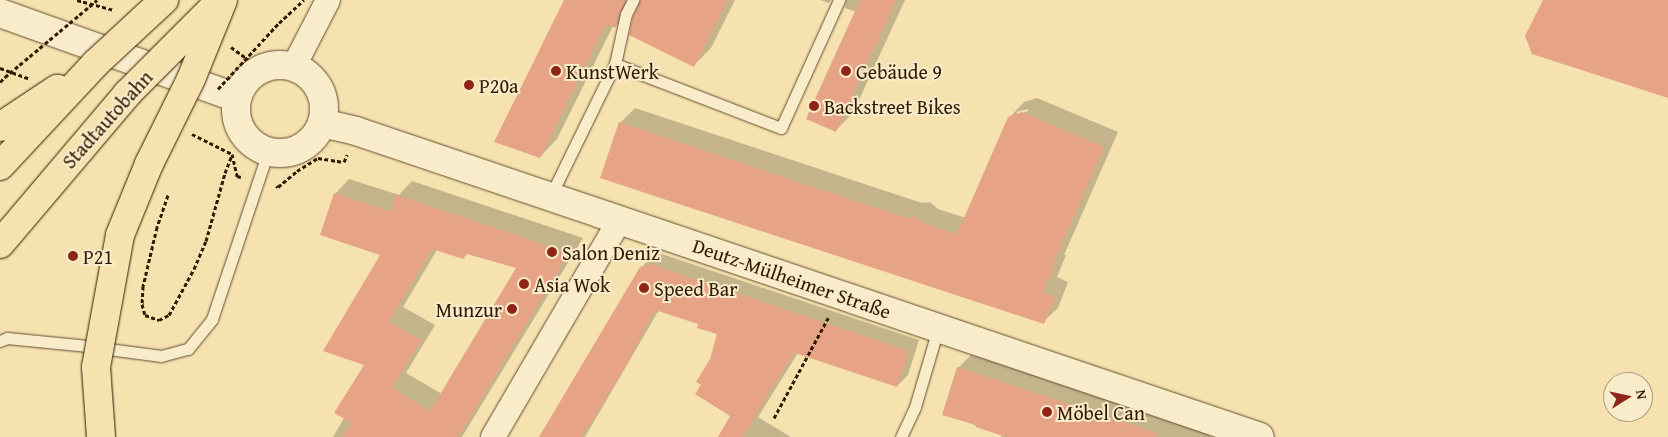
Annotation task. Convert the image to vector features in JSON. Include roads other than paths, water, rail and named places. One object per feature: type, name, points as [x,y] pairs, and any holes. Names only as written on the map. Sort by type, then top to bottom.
[{"type":"highway","points":[[0,166],[96,63],[164,0]]},
{"type":"highway","points":[[101,437],[96,367],[120,235],[149,164],[191,79],[222,0]]},
{"type":"highway","name":"Stadtautobahn","points":[[0,244],[127,94],[222,0]]},
{"type":"highway","points":[[0,127],[96,63]]},
{"type":"street","points":[[294,66],[328,0]]},
{"type":"street","points":[[0,13],[224,97],[236,112],[242,131],[255,146],[268,152],[285,154],[301,148],[314,138],[322,123],[324,110],[322,96],[316,83],[307,73],[294,66],[281,64],[258,70],[224,97]]},
{"type":"street","name":"Deutz-Mülheimer Straße","points":[[322,123],[356,131],[843,294],[1218,430],[1260,437]]},
{"type":"street","points":[[493,437],[620,220]]},
{"type":"lane","points":[[550,197],[615,64],[626,14],[633,0]]},
{"type":"lane","points":[[615,64],[781,128],[839,0]]},
{"type":"lane","points":[[0,340],[7,338],[42,341],[160,356],[188,349],[212,319],[268,152]]},
{"type":"lane","points":[[901,437],[914,407],[938,329]]},
{"type":"place","name":"KunstWerk","points":[[556,71]]},
{"type":"place","name":"Gebäude 9","points":[[846,71]]},
{"type":"place","name":"P20a","points":[[469,85]]},
{"type":"place","name":"Backstreet Bikes","points":[[814,106]]},
{"type":"place","name":"Salon Deniz","points":[[552,252]]},
{"type":"place","name":"P21","points":[[73,256]]},
{"type":"place","name":"Asia Wok","points":[[524,284]]},
{"type":"place","name":"Speed Bar","points":[[644,288]]},
{"type":"place","name":"Munzur","points":[[512,309]]},
{"type":"place","name":"Möbel Can","points":[[1047,412]]}]
